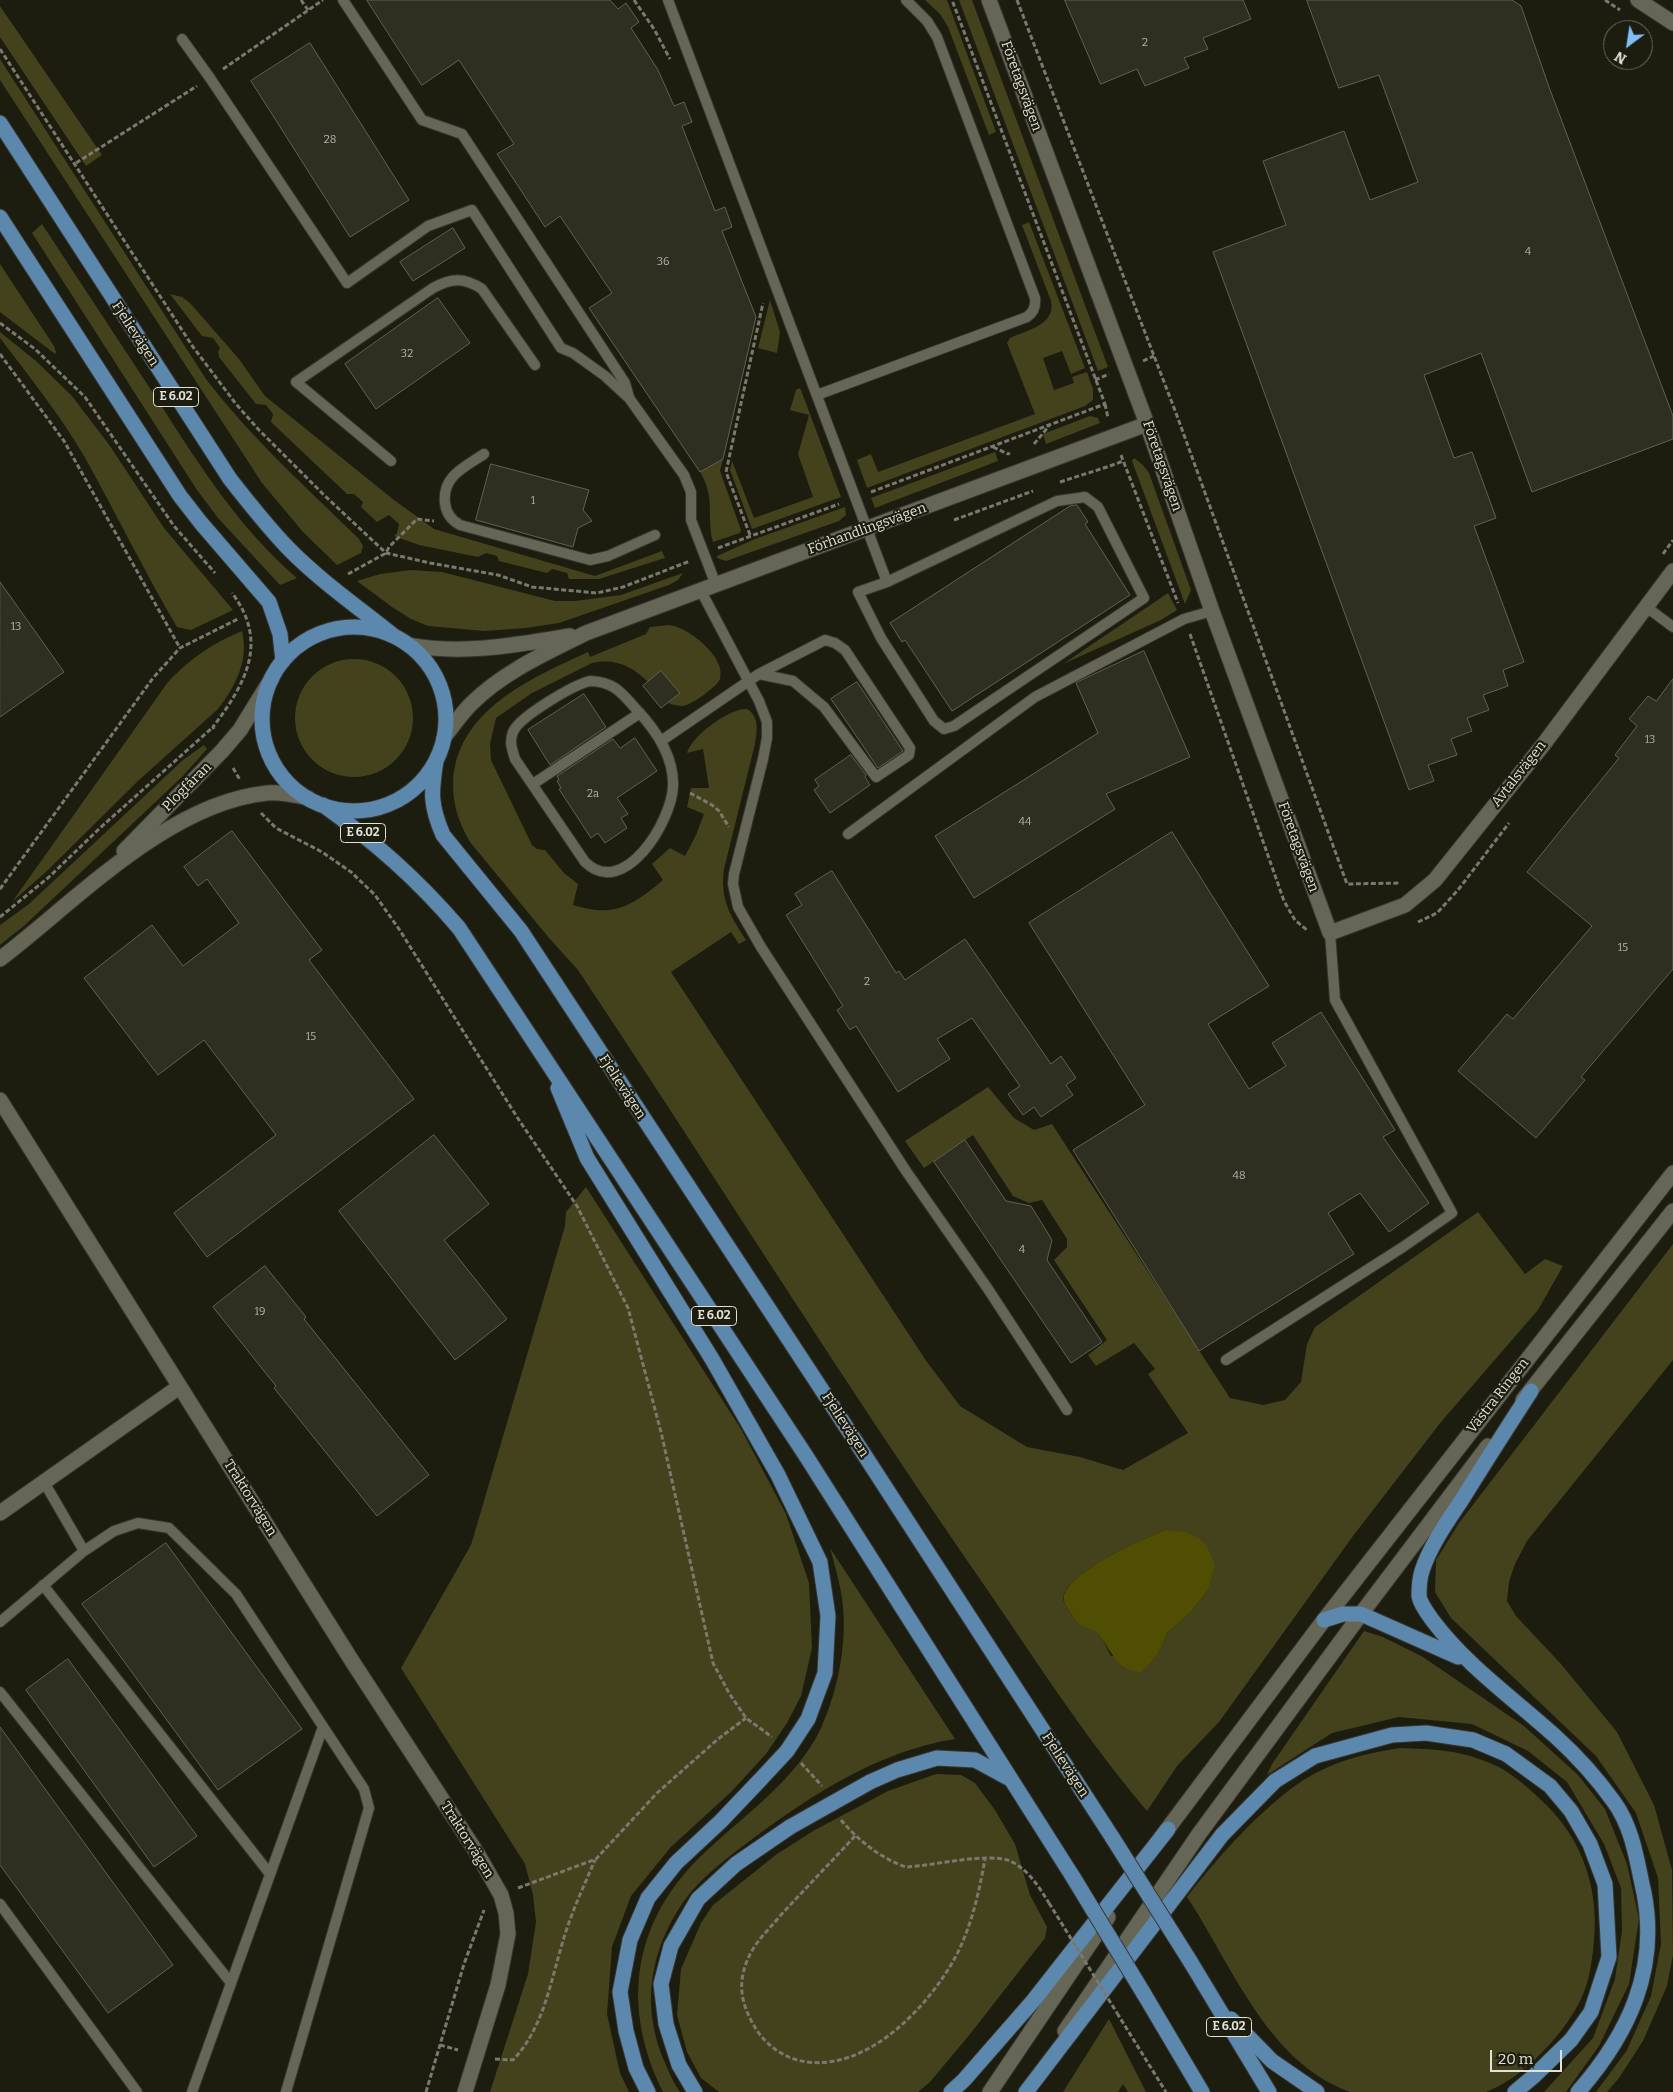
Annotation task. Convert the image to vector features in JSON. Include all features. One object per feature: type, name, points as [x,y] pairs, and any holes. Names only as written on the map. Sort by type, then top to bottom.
[{"type":"main road","name":"Fjelievägen","points":[[0,123],[230,479],[288,548],[348,600],[394,636],[409,645],[425,660],[438,682],[445,706],[444,737],[436,761],[432,801],[435,817],[443,835],[521,931],[1112,1837],[1269,2092]]},
{"type":"main road","points":[[0,217],[176,489],[201,523],[269,602],[280,634],[283,661]]},
{"type":"main road","name":"Fjelievägen","points":[[394,636],[358,627],[334,629],[311,638],[296,648],[283,661],[272,678],[263,708],[263,729],[268,750],[284,778],[308,798],[323,805],[364,835],[428,892],[459,928],[806,1456],[1073,1877],[1202,2092]]},
{"type":"main road","name":"Fjelievägen","points":[[323,805],[353,810],[383,806],[402,798],[418,785],[436,761]]},
{"type":"main road","points":[[542,1052],[587,1158],[712,1359],[778,1475],[820,1562],[828,1616],[825,1673],[808,1719],[787,1751],[722,1821],[676,1863],[648,1898],[630,1940],[620,1992],[626,2031],[634,2059],[648,2092]]},
{"type":"main road","points":[[1531,1391],[1439,1535],[1422,1571],[1419,1597],[1448,1640],[1468,1662],[1556,1737],[1588,1768],[1615,1803],[1628,1828],[1636,1855],[1648,1916],[1645,1967],[1632,2013],[1613,2048],[1578,2092]]},
{"type":"main road","points":[[1324,1620],[1343,1614],[1361,1614],[1468,1662]]},
{"type":"main road","points":[[1024,2092],[1222,1835],[1275,1781],[1315,1756],[1392,1735],[1426,1733],[1473,1740],[1506,1754],[1550,1786],[1571,1811],[1590,1844],[1606,1884],[1609,1957],[1591,2012],[1571,2040],[1515,2092]]},
{"type":"main road","points":[[696,2092],[679,2065],[666,2024],[661,1984],[671,1946],[698,1899],[736,1864],[790,1827],[870,1782],[897,1770],[936,1758],[975,1760],[1011,1780]]},
{"type":"main road","points":[[951,2092],[964,2080],[1033,2000],[1168,1828]]},
{"type":"main road","points":[[1212,1998],[1272,2060],[1317,2092]]},
{"type":"street","name":"Företagsvägen","points":[[989,0],[1147,424],[1212,611],[1330,933]]},
{"type":"street","points":[[1638,0],[1673,23]]},
{"type":"street","name":"Förhandlingsvägen","points":[[444,737],[470,705],[486,691],[536,658],[586,634],[1147,424]]},
{"type":"street","name":"Avtalsvägen","points":[[1330,933],[1405,905],[1435,880],[1542,745],[1673,571]]},
{"type":"street","name":"Förhandlingsvägen","points":[[409,645],[446,650],[476,650],[586,634]]},
{"type":"street","name":"Plogfåran","points":[[90,886],[222,752],[240,730],[272,678]]},
{"type":"street","name":"Plogfåran","points":[[0,959],[90,886],[149,842],[190,818],[222,804],[250,796],[269,793],[308,798]]},
{"type":"street","name":"Traktorvägen","points":[[0,1100],[352,1661],[477,1853],[501,1895],[506,1913],[508,1934],[498,1985],[465,2092]]},
{"type":"street","name":"Västra Ringen","points":[[990,2092],[1168,1828],[1324,1620],[1673,1173]]},
{"type":"street","name":"Västra Ringen","points":[[1024,2092],[1199,1834],[1361,1614],[1531,1391],[1673,1211]]},
{"type":"street","points":[[0,1513],[179,1387]]},
{"type":"lane","points":[[343,0],[422,120],[462,134],[625,383],[629,398]]},
{"type":"lane","points":[[668,0],[887,582]]},
{"type":"lane","points":[[817,395],[1027,317],[1035,306],[1035,298],[938,37],[928,21],[906,0]]},
{"type":"lane","points":[[182,39],[347,284],[428,226],[472,210],[561,348],[573,353],[598,371],[629,398],[688,483],[692,500],[690,520],[716,585]]},
{"type":"lane","points":[[392,461],[296,382],[433,288],[446,281],[456,279],[472,282],[482,289],[535,365]]},
{"type":"lane","points":[[484,454],[453,475],[448,482],[445,504],[450,517],[463,527],[590,560],[602,558],[656,536]]},
{"type":"lane","points":[[1086,497],[1098,507],[1144,598],[954,726],[944,729],[934,721],[881,638],[858,592],[887,582],[1057,501],[1086,497]]},
{"type":"lane","points":[[701,591],[760,702],[767,722],[764,760],[734,874],[738,907],[800,1010],[1067,1410]]},
{"type":"lane","points":[[1645,606],[1673,627]]},
{"type":"lane","points":[[848,834],[1035,697],[1184,619],[1212,611]]},
{"type":"lane","points":[[661,741],[759,674],[825,640],[834,643],[844,650],[910,748],[909,755],[876,777],[824,706],[793,681],[759,674]]},
{"type":"lane","points":[[590,681],[606,682],[621,692],[661,741],[669,761],[673,786],[665,818],[649,847],[634,860],[618,870],[608,872],[596,871],[585,862],[515,758],[510,744],[512,734],[520,721],[577,684],[590,681]]},
{"type":"lane","points":[[533,784],[640,713]]},
{"type":"lane","points":[[1226,1360],[1402,1248],[1452,1213],[1335,1000],[1330,933]]},
{"type":"lane","points":[[44,1482],[84,1551]]},
{"type":"lane","points":[[0,1622],[84,1551],[114,1531],[138,1523],[169,1528],[236,1594],[364,1789],[368,1808],[286,2092]]},
{"type":"lane","points":[[43,1586],[270,1874]]},
{"type":"lane","points":[[0,1692],[231,1983]]},
{"type":"lane","points":[[192,2092],[323,1727]]},
{"type":"lane","points":[[0,1904],[137,2092]]},
{"type":"path","points":[[301,0],[308,10]]},
{"type":"path","points":[[634,0],[654,30],[671,62]]},
{"type":"path","points":[[952,0],[1105,404],[1113,436],[1184,619],[1284,901],[1295,920],[1302,927],[1314,934],[1330,933]]},
{"type":"path","points":[[1017,0],[1176,413],[1347,884],[1404,882]]},
{"type":"path","points":[[0,49],[193,347],[220,384],[272,444],[386,553],[430,563],[490,573],[532,586],[597,592],[624,587],[750,535],[856,498],[1105,404]]},
{"type":"path","points":[[750,535],[726,472],[734,428],[763,306],[762,297]]},
{"type":"path","points":[[0,323],[42,356],[85,397],[174,526],[215,573]]},
{"type":"path","points":[[0,354],[64,441],[180,648]]},
{"type":"path","points":[[1029,446],[1036,443],[1050,425]]},
{"type":"path","points":[[993,447],[1008,454],[1015,451]]},
{"type":"path","points":[[1055,483],[1123,461]]},
{"type":"path","points":[[953,520],[1036,490]]},
{"type":"path","points":[[348,574],[386,553],[389,547],[416,519],[435,521],[450,517]]},
{"type":"path","points":[[1661,555],[1673,540]]},
{"type":"path","points":[[0,917],[48,877],[213,727],[240,687],[248,670],[251,652],[250,630],[247,619],[243,609],[229,589]]},
{"type":"path","points":[[0,889],[153,678],[180,648],[238,619]]},
{"type":"path","points":[[213,727],[222,752],[263,816],[276,828],[337,862],[351,872],[375,895],[517,1117],[577,1206],[628,1308],[661,1432],[713,1664],[728,1693],[746,1718],[778,1743]]},
{"type":"path","points":[[673,786],[712,805],[719,811],[727,825],[743,834]]},
{"type":"path","points":[[440,2045],[475,2056],[513,2060],[524,2048],[541,2016],[563,1940],[596,1859],[657,1793],[746,1718]]},
{"type":"path","points":[[796,1759],[822,1786],[826,1794]]},
{"type":"path","points":[[839,1818],[855,1836],[894,1863],[906,1867],[985,1858],[1009,1861],[1028,1874],[1049,1903],[1166,2092]]},
{"type":"path","points":[[855,1836],[758,1938],[747,1961],[741,1982],[744,2007],[757,2031],[779,2052],[812,2064],[843,2060],[863,2052],[894,2031],[919,2008],[956,1956],[968,1931],[979,1894],[985,1858]]},
{"type":"path","points":[[426,2092],[464,1964],[483,1911],[501,1895],[596,1859]]},
{"type":"shaded area","points":[[925,0],[947,0],[996,132],[989,135],[948,27],[940,14]]},
{"type":"shaded area","points":[[959,0],[972,0],[1108,367],[1098,371]]},
{"type":"shaded area","points":[[0,6],[102,155],[86,166],[0,37]]},
{"type":"shaded area","points":[[0,59],[206,379],[261,442],[359,539],[363,546],[361,553],[337,565],[303,532],[262,483],[0,80]]},
{"type":"shaded area","points":[[1029,222],[1085,368],[1071,374],[1062,351],[1043,358],[1054,390],[1074,383],[1072,377],[1087,372],[1093,389],[1093,400],[1085,406],[867,488],[857,460],[871,454],[878,472],[1035,414],[1007,343],[1010,338],[1039,326],[1049,316],[1051,309],[1051,301],[1022,225]]},
{"type":"shaded area","points":[[42,224],[205,472],[257,539],[297,578],[280,585],[218,518],[197,490],[32,233]]},
{"type":"shaded area","points":[[0,264],[54,346],[55,354],[0,312]]},
{"type":"shaded area","points":[[170,294],[182,297],[190,303],[239,359],[265,396],[394,500],[434,529],[595,576],[662,551],[665,558],[599,579],[569,579],[567,573],[552,569],[547,573],[499,561],[497,556],[486,553],[478,557],[419,545],[394,536],[397,533],[399,524],[389,515],[377,522],[361,507],[363,502],[354,494],[347,494],[271,422],[273,414],[266,405],[256,404],[219,357],[218,352],[220,348],[213,338],[202,336]]},
{"type":"shaded area","points":[[770,300],[780,332],[777,353],[758,348]]},
{"type":"shaded area","points":[[0,332],[36,361],[72,396],[110,446],[164,528],[233,610],[191,630],[177,627],[75,441],[0,338]]},
{"type":"shaded area","points":[[799,388],[841,497],[752,529],[730,470],[732,461],[754,518],[813,497],[798,454],[809,415],[790,410],[796,390]]},
{"type":"shaded area","points":[[1090,416],[1098,418],[1100,423],[1046,444],[1043,434]]},
{"type":"shaded area","points":[[995,452],[998,461],[875,508],[871,498]]},
{"type":"shaded area","points":[[1134,458],[1149,473],[1191,590],[1185,604],[1132,461]]},
{"type":"shaded area","points":[[723,459],[720,471],[741,530],[740,533],[713,542],[708,490],[700,472]]},
{"type":"shaded area","points":[[845,507],[846,515],[839,521],[726,561],[717,558],[717,556],[755,539]]},
{"type":"shaded area","points":[[411,570],[442,572],[555,601],[575,601],[621,595],[683,573],[678,580],[669,585],[559,623],[484,631],[428,626],[411,619],[392,607],[357,581],[380,574]]},
{"type":"shaded area","points":[[1168,593],[1177,610],[1161,620],[1063,664]]},
{"type":"shaded area","points":[[669,625],[696,637],[718,662],[721,671],[718,682],[709,691],[692,702],[683,706],[677,706],[668,703],[679,693],[661,671],[648,682],[636,672],[623,665],[608,662],[592,663],[532,693],[496,718],[490,744],[491,760],[532,845],[537,849],[545,850],[564,873],[578,884],[573,905],[587,909],[611,910],[632,903],[663,880],[652,864],[670,848],[685,856],[696,835],[704,814],[687,807],[691,788],[709,788],[703,749],[687,753],[690,746],[712,724],[731,713],[747,709],[754,716],[757,725],[755,744],[724,869],[723,880],[728,907],[735,923],[746,940],[739,944],[731,932],[671,972],[927,1362],[960,1406],[1027,1447],[1080,1457],[1123,1470],[1188,1433],[1148,1374],[1155,1369],[1134,1343],[1096,1366],[1088,1355],[1107,1340],[1054,1260],[1067,1247],[1067,1239],[1042,1200],[1029,1203],[1013,1196],[973,1135],[924,1168],[905,1141],[988,1087],[1014,1118],[1034,1130],[1052,1124],[1230,1398],[1263,1405],[1285,1400],[1301,1382],[1307,1344],[1315,1327],[1478,1212],[1525,1274],[1545,1259],[1563,1266],[1538,1310],[1441,1422],[1353,1536],[1219,1722],[1177,1766],[1147,1811],[1080,1725],[926,1500],[825,1349],[578,970],[549,938],[470,842],[460,821],[455,807],[453,792],[457,758],[467,736],[482,717],[500,700],[543,673],[588,652],[590,657],[646,634],[650,627]],"holes":[[[1166,1530],[1208,1590],[1191,1612],[1168,1632],[1158,1654],[1111,1656],[1099,1635],[1078,1622],[1064,1602],[1065,1592],[1073,1581],[1087,1570],[1123,1549]]]},
{"type":"shaded area","points":[[242,631],[244,652],[239,672],[230,691],[218,709],[138,781],[48,870],[12,902],[168,682],[202,652]]},
{"type":"shaded area","points":[[354,659],[377,663],[396,676],[409,695],[413,718],[409,741],[396,760],[377,773],[354,777],[331,773],[312,760],[299,741],[295,718],[299,695],[312,676],[331,663]]},
{"type":"shaded area","points":[[204,745],[207,749],[182,777],[25,925],[0,945],[0,925],[29,904],[183,760]]},
{"type":"shaded area","points":[[586,1187],[741,1429],[786,1514],[809,1583],[812,1648],[801,1696],[787,1723],[766,1754],[731,1792],[671,1847],[631,1896],[612,1947],[607,2014],[620,2073],[629,2092],[490,2092],[528,1974],[536,1922],[533,1895],[525,1864],[401,1668],[471,1545],[565,1226],[566,1212]]},
{"type":"shaded area","points":[[1673,1244],[1673,1360],[1527,1541],[1515,1564],[1509,1582],[1507,1601],[1516,1616],[1561,1664],[1617,1732],[1654,1805],[1672,1870],[1673,1955],[1667,1986],[1643,2041],[1619,2078],[1607,2092],[1596,2092],[1627,2050],[1651,1996],[1661,1944],[1658,1878],[1636,1813],[1596,1756],[1451,1618],[1435,1592],[1436,1560],[1459,1523]]},
{"type":"shaded area","points":[[1166,1530],[1186,1532],[1198,1538],[1207,1546],[1215,1565],[1208,1590],[1191,1612],[1168,1632],[1158,1654],[1141,1672],[1133,1671],[1115,1659],[1098,1634],[1076,1621],[1064,1601],[1066,1591],[1088,1569],[1123,1549]]},
{"type":"shaded area","points":[[830,1548],[955,1739],[927,1745],[873,1764],[822,1791],[774,1823],[733,1854],[706,1876],[691,1892],[672,1920],[663,1940],[656,1960],[652,1981],[653,2023],[658,2044],[680,2092],[663,2092],[650,2060],[642,2029],[638,1998],[640,1968],[647,1938],[660,1910],[677,1883],[700,1857],[798,1765],[811,1747],[821,1728],[833,1696],[841,1662],[844,1626],[841,1592]]},
{"type":"shaded area","points":[[1364,1631],[1383,1637],[1423,1657],[1524,1726],[1578,1775],[1605,1809],[1627,1864],[1639,1919],[1629,1984],[1599,2046],[1566,2092],[1544,2092],[1593,2038],[1615,1979],[1622,1931],[1621,1888],[1604,1844],[1567,1782],[1528,1751],[1472,1724],[1399,1717],[1332,1733],[1267,1775],[1272,1764]]},
{"type":"shaded area","points":[[1401,1748],[1435,1750],[1468,1755],[1497,1766],[1516,1778],[1555,1814],[1568,1830],[1586,1867],[1591,1887],[1595,1929],[1593,1951],[1587,1982],[1578,2005],[1558,2035],[1535,2059],[1512,2078],[1486,2092],[1350,2092],[1321,2078],[1296,2058],[1274,2035],[1254,2009],[1187,1897],[1232,1844],[1287,1792],[1306,1779],[1333,1765],[1371,1753]]},
{"type":"shaded area","points":[[936,1774],[961,1775],[975,1783],[995,1810],[1015,1844],[1030,1895],[1047,1927],[1045,1938],[971,2033],[930,2082],[918,2092],[719,2092],[701,2078],[687,2052],[677,2015],[681,1969],[701,1923],[713,1905],[777,1854],[813,1831],[888,1791]]},
{"type":"shaded area","points":[[1109,2019],[1146,2092],[1128,2092],[1123,2084],[1118,2092],[1063,2092]]},
{"type":"building","points":[[367,0],[610,0],[618,9],[626,3],[639,22],[631,28],[658,70],[674,106],[684,102],[692,122],[682,126],[715,211],[725,207],[732,227],[722,231],[756,317],[723,459],[700,472],[589,308],[612,293],[560,216],[545,227],[497,154],[514,144],[459,60],[422,85]]},
{"type":"building","points":[[1065,0],[1243,0],[1251,19],[1203,38],[1208,49],[1184,58],[1189,68],[1145,86],[1137,69],[1101,84]]},
{"type":"building","points":[[1307,0],[1512,0],[1521,6],[1549,87],[1673,416],[1673,439],[1532,492],[1481,353],[1424,375],[1454,458],[1472,452],[1496,518],[1474,526],[1524,662],[1503,670],[1508,686],[1483,695],[1489,710],[1467,718],[1472,731],[1451,739],[1457,755],[1428,765],[1434,781],[1409,790],[1213,252],[1286,225],[1263,161],[1344,131],[1370,200],[1418,182],[1379,75],[1339,88]]},
{"type":"building","points":[[310,43],[409,200],[350,237],[251,81]]},
{"type":"building","points":[[453,228],[465,248],[413,281],[400,262]]},
{"type":"building","points":[[438,298],[470,343],[376,409],[345,364]]},
{"type":"building","points":[[491,464],[589,490],[583,510],[592,521],[578,528],[573,547],[476,520]]},
{"type":"building","points":[[1077,505],[1088,522],[1085,524],[1130,595],[952,711],[905,640],[902,642],[890,623],[1070,506]]},
{"type":"building","points":[[0,582],[64,672],[0,717]]},
{"type":"building","points":[[1144,651],[1190,757],[1106,794],[1115,809],[974,898],[935,836],[1098,733],[1076,683]]},
{"type":"building","points":[[661,671],[680,693],[661,708],[643,686]]},
{"type":"building","points":[[1673,679],[1673,969],[1581,1077],[1585,1080],[1536,1138],[1458,1071],[1507,1014],[1513,1019],[1592,926],[1527,872],[1619,758],[1615,755],[1637,726],[1629,719],[1648,696],[1656,701]]},
{"type":"building","points":[[857,682],[903,751],[878,768],[831,699]]},
{"type":"building","points":[[584,694],[606,727],[550,765],[528,730]]},
{"type":"building","points":[[635,738],[657,771],[617,798],[628,814],[621,818],[627,828],[605,843],[598,833],[591,838],[559,789],[561,788],[557,781],[559,780],[557,776],[613,739],[620,748]]},
{"type":"building","points":[[851,755],[866,775],[865,777],[870,785],[830,813],[814,790],[819,786],[815,780]]},
{"type":"building","points":[[232,831],[322,950],[309,960],[414,1099],[207,1257],[174,1213],[276,1135],[204,1040],[158,1075],[84,978],[152,925],[183,966],[239,923],[207,879],[198,886],[184,867]]},
{"type":"building","points":[[1172,832],[1269,986],[1208,1024],[1249,1089],[1286,1066],[1272,1043],[1321,1012],[1395,1130],[1383,1137],[1429,1203],[1389,1232],[1360,1193],[1328,1213],[1354,1254],[1199,1351],[1073,1150],[1145,1105],[1029,923]]},
{"type":"building","points":[[832,871],[896,973],[899,971],[905,980],[965,939],[1051,1064],[1061,1056],[1076,1078],[1066,1085],[1073,1095],[1041,1117],[1034,1107],[1023,1115],[1008,1094],[1020,1086],[972,1018],[937,1039],[950,1059],[898,1092],[856,1026],[850,1030],[837,1010],[843,1006],[786,915],[802,905],[795,894]]},
{"type":"building","points":[[434,1135],[489,1204],[444,1240],[507,1319],[455,1360],[339,1211]]},
{"type":"building","points":[[965,1140],[1006,1201],[1031,1206],[1052,1240],[1047,1260],[1102,1342],[1071,1363],[934,1162]]},
{"type":"building","points":[[265,1266],[306,1317],[304,1319],[429,1475],[377,1516],[274,1388],[276,1386],[213,1307]]},
{"type":"building","points":[[166,1543],[302,1729],[218,1790],[82,1604]]},
{"type":"building","points":[[68,1659],[197,1836],[154,1867],[26,1690]]},
{"type":"building","points":[[0,1727],[173,1965],[108,2013],[0,1865]]}]
